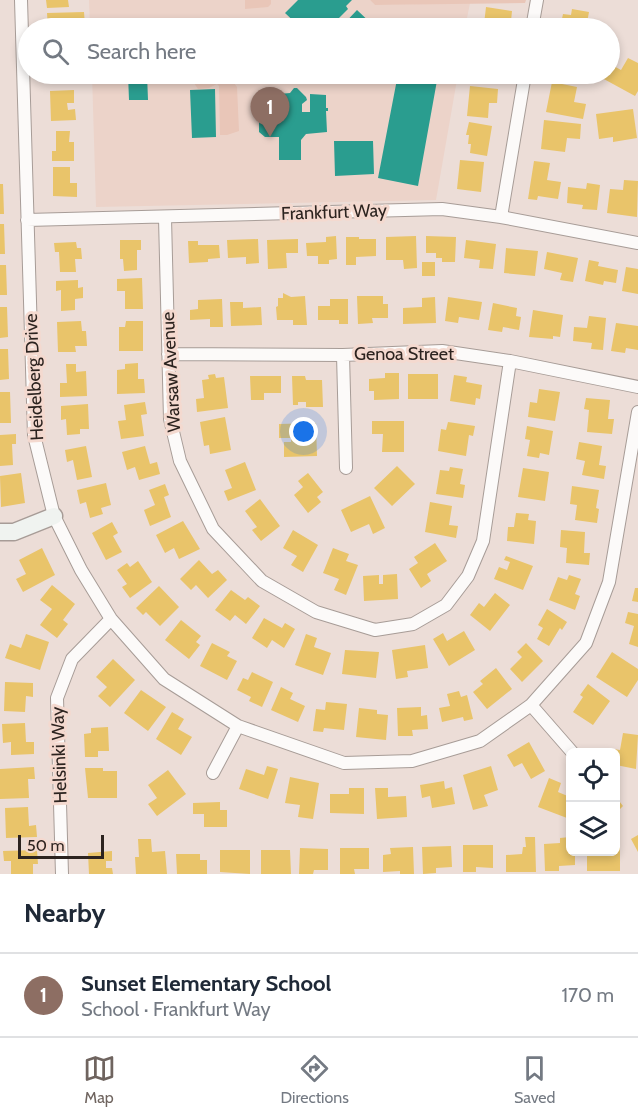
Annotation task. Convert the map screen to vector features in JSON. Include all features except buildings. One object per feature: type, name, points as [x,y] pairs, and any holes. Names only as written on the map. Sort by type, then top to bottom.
[{"type":"street","name":"Heidelberg Drive","points":[[21,0],[21,18]]},
{"type":"street","points":[[534,18],[537,0]]},
{"type":"street","name":"Heidelberg Drive","points":[[23,84],[34,435],[54,516],[81,570],[111,619],[164,679],[238,726],[344,763],[412,761],[480,741],[531,705],[586,643],[609,582],[638,412]]},
{"type":"street","points":[[501,217],[523,84]]},
{"type":"street","name":"Frankfurt Way","points":[[27,220],[442,209],[501,217],[638,243]]},
{"type":"street","name":"Warsaw Avenue","points":[[165,218],[170,419],[180,461],[213,529],[262,581],[316,612],[375,630],[413,624],[447,606],[468,576],[483,541],[510,361]]},
{"type":"street","name":"Genoa Street","points":[[168,354],[343,355],[442,351],[510,361],[638,387]]},
{"type":"street","points":[[343,355],[346,468]]},
{"type":"street","points":[[0,532],[14,532],[54,516]]},
{"type":"street","name":"Helsinki Way","points":[[62,874],[57,698],[72,659],[111,619]]},
{"type":"street","points":[[531,705],[569,748]]},
{"type":"street","points":[[213,774],[238,726]]},
{"type":"shaded area","points":[[89,0],[370,0],[375,5],[470,3],[467,18],[90,18]]},
{"type":"shaded area","points":[[245,0],[271,0],[271,4],[268,7],[245,9]]},
{"type":"shaded area","points":[[370,0],[526,0],[525,3],[375,5]]},
{"type":"shaded area","points":[[92,84],[456,84],[436,200],[96,207]]},
{"type":"shaded area","points":[[195,84],[217,84],[209,88],[198,89]]},
{"type":"shaded area","points":[[217,84],[235,84],[237,87],[239,131],[227,135],[220,135],[219,86]]},
{"type":"place","name":"Sunset Elementary School","points":[[270,137]]}]
